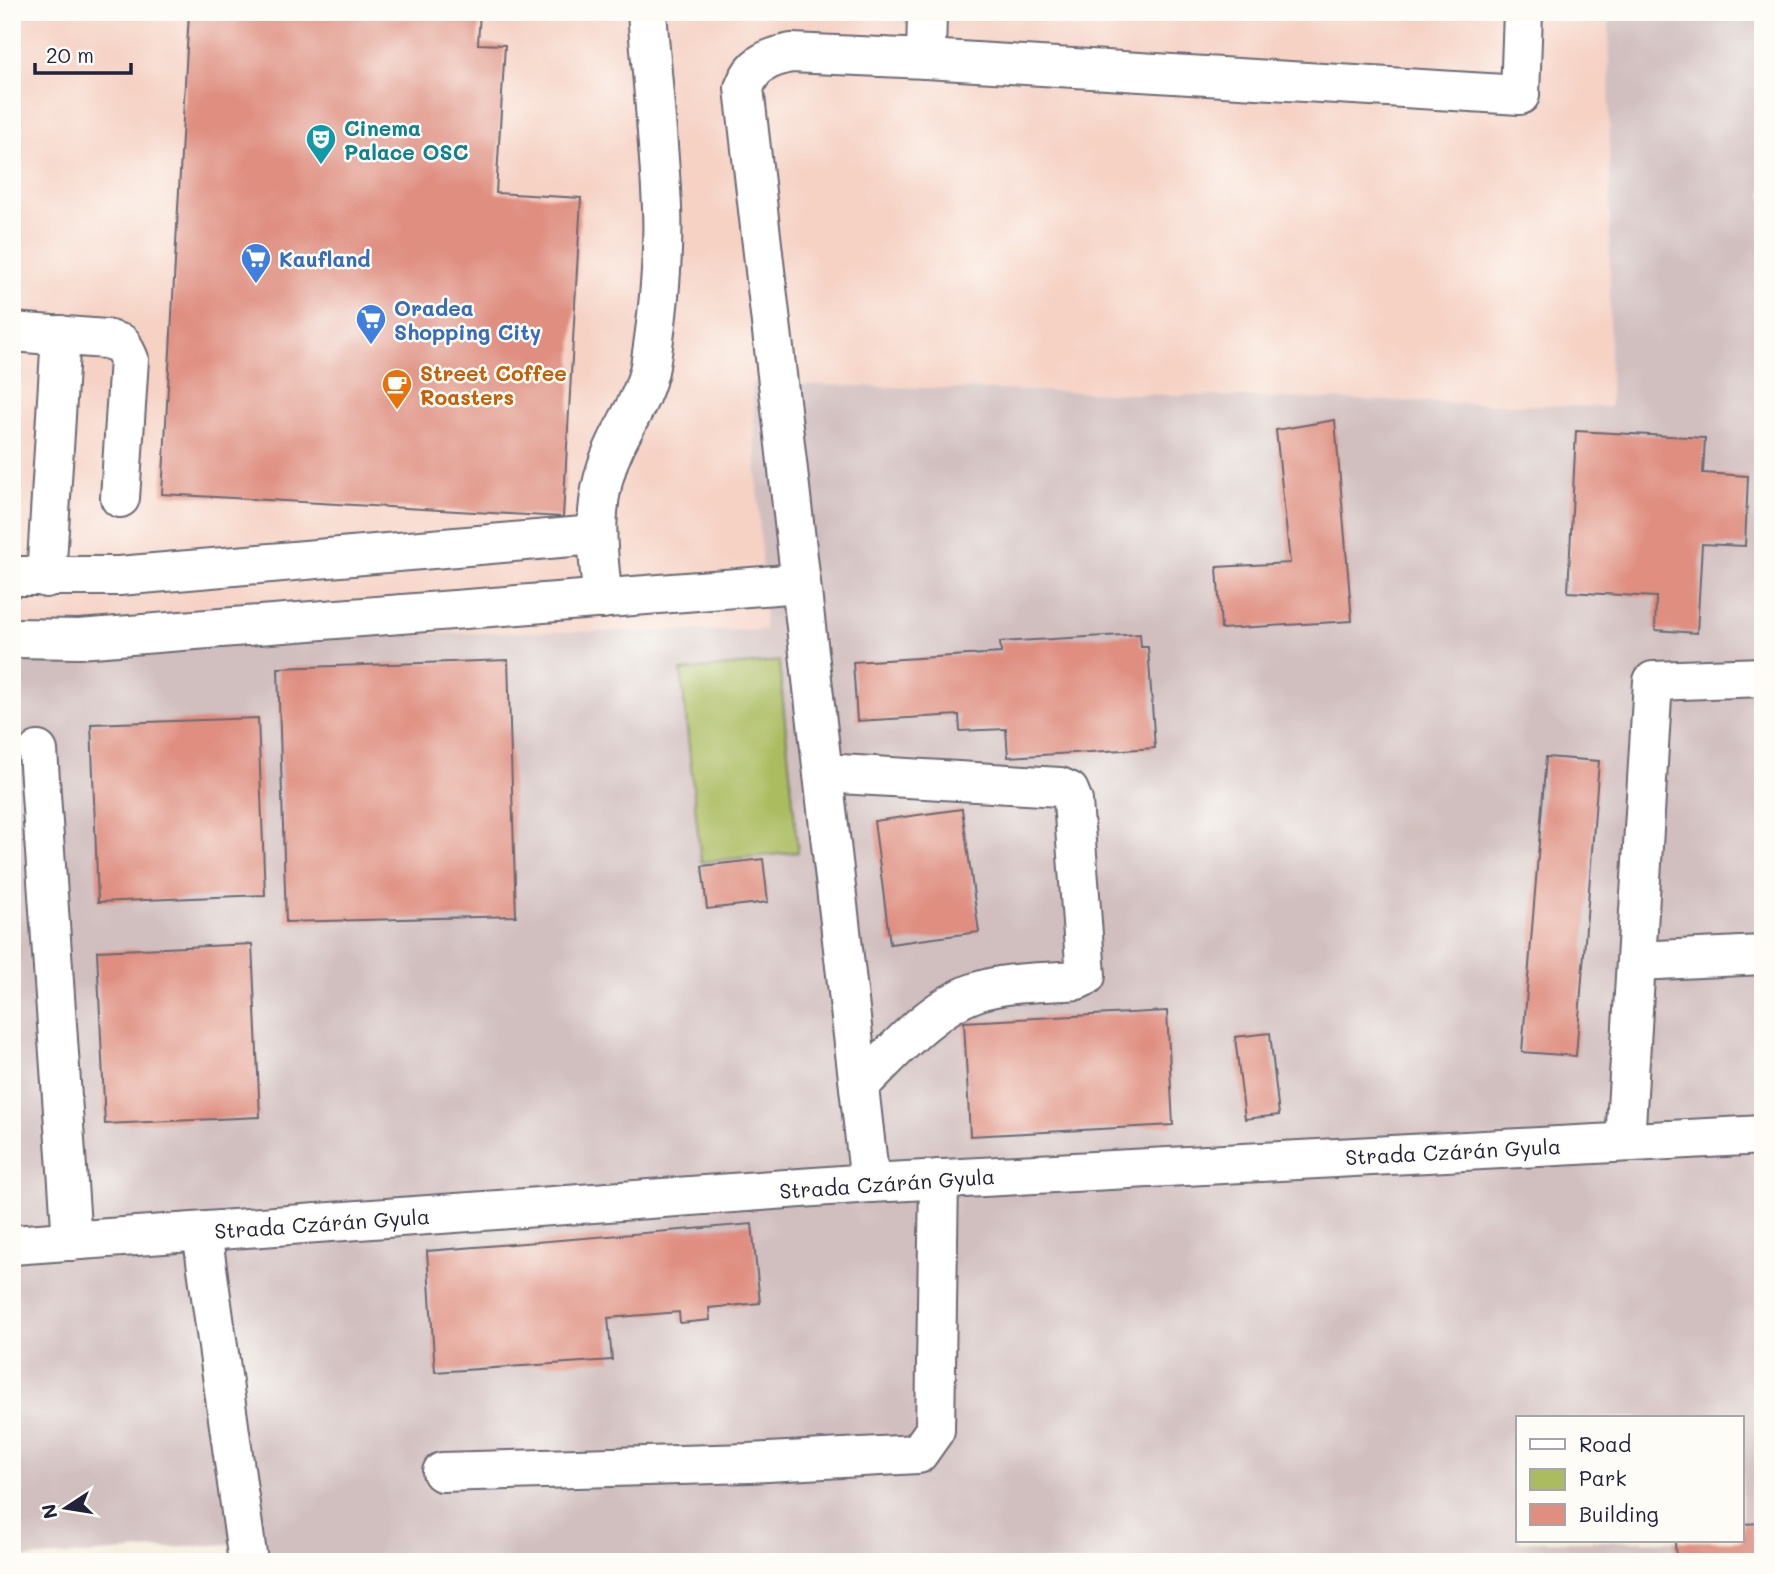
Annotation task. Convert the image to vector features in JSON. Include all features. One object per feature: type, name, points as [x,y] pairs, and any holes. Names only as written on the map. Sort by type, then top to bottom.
[{"type":"street","points":[[603,599],[595,536],[600,490],[615,446],[634,412],[649,370],[657,306],[662,211],[647,12]]},
{"type":"street","points":[[926,59],[927,12]]},
{"type":"street","points":[[870,1183],[744,88],[755,67],[773,57],[791,53],[1520,95],[1523,12]]},
{"type":"street","points":[[12,332],[61,335],[122,344],[129,359],[120,498]]},
{"type":"street","points":[[61,335],[29,577],[119,576],[595,536]]},
{"type":"street","points":[[12,638],[79,639],[801,583]]},
{"type":"street","points":[[1625,1142],[1653,681],[1763,677]]},
{"type":"street","points":[[38,751],[72,1241]]},
{"type":"street","points":[[823,773],[1060,787],[1069,791],[1073,801],[1086,976],[1077,980],[996,987],[960,999],[919,1029],[859,1086]]},
{"type":"street","points":[[1637,961],[1763,955]]},
{"type":"street","name":"Strada Czárán Gyula","points":[[12,1245],[870,1183],[1763,1135]]},
{"type":"street","points":[[442,1472],[749,1463],[918,1454],[935,1430],[939,1179]]},
{"type":"street","points":[[202,1232],[248,1562]]},
{"type":"shaded area","points":[[12,12],[1609,12],[1610,407],[752,383],[766,630],[12,637]]},
{"type":"shaded area","points":[[1609,12],[1763,12],[1763,1562],[261,1562],[258,1542],[12,1559],[12,637],[765,630],[752,383],[1610,407]]},
{"type":"green space","points":[[779,661],[798,852],[701,862],[681,671]]},
{"type":"building","name":"Oradea Shopping City","points":[[189,12],[480,12],[478,44],[505,45],[496,193],[581,198],[563,517],[162,494]]},
{"type":"building","points":[[1335,420],[1352,621],[1221,629],[1217,567],[1290,563],[1276,430]]},
{"type":"building","points":[[1576,431],[1705,438],[1703,473],[1748,476],[1745,546],[1702,544],[1697,633],[1655,630],[1656,597],[1568,592]]},
{"type":"building","points":[[1140,634],[1141,647],[1148,647],[1155,748],[1008,757],[1006,729],[960,731],[959,715],[857,721],[853,662],[1001,653],[1000,642]]},
{"type":"building","points":[[508,660],[516,916],[286,922],[278,668]]},
{"type":"building","points":[[258,718],[265,895],[98,902],[91,724]]},
{"type":"building","points":[[1546,757],[1599,761],[1576,1056],[1522,1052]]},
{"type":"building","points":[[962,809],[979,932],[890,944],[874,821]]},
{"type":"building","points":[[763,859],[768,902],[707,909],[702,866]]},
{"type":"building","points":[[252,944],[260,1117],[105,1124],[97,951]]},
{"type":"building","points":[[1167,1011],[1173,1125],[970,1136],[964,1022]]},
{"type":"building","points":[[1270,1033],[1279,1115],[1245,1119],[1235,1037]]},
{"type":"building","points":[[752,1224],[760,1303],[709,1308],[710,1320],[680,1323],[679,1312],[608,1318],[612,1360],[435,1372],[427,1251]]},
{"type":"building","points":[[1763,1523],[1763,1562],[1676,1562],[1675,1542],[1744,1542],[1744,1524]]},
{"type":"place","name":"Cinema Palace OSC","points":[[321,166]]},
{"type":"place","name":"Kaufland","points":[[256,285]]},
{"type":"place","name":"Oradea Shopping City","points":[[371,346]]},
{"type":"place","name":"Street Coffee Roasters","points":[[397,411]]}]
